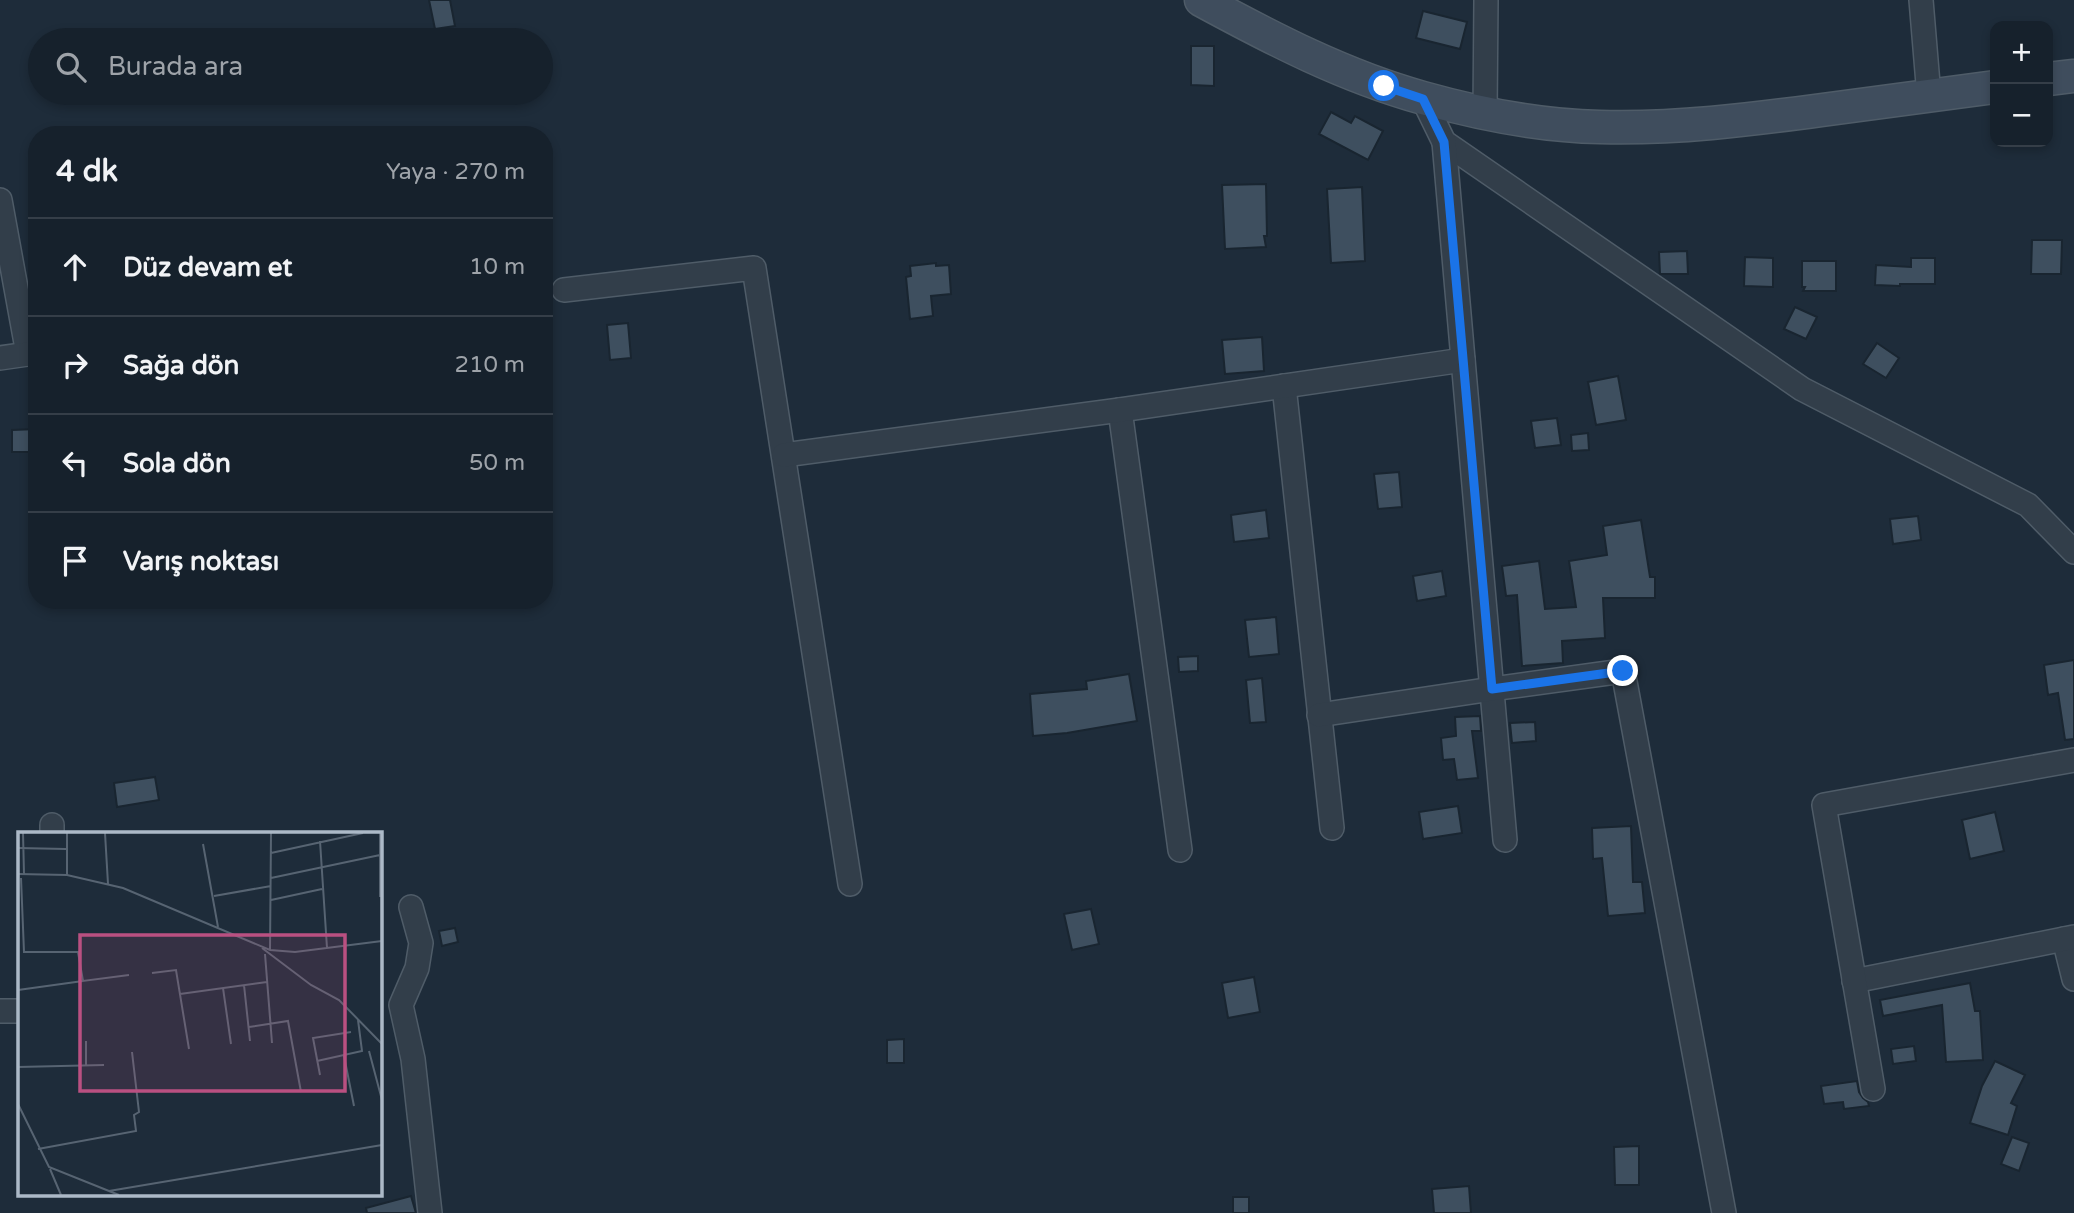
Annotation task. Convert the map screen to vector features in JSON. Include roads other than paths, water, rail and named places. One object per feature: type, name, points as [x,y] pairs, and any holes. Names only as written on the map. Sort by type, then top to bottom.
[{"type":"main road","points":[[1201,0],[1283,44],[1339,69],[1423,99],[1485,113],[1550,123],[1599,127],[1680,127],[1990,88]]},
{"type":"main road","points":[[2053,78],[2074,76]]},
{"type":"street","points":[[1485,113],[1486,0]]},
{"type":"street","points":[[1921,0],[1929,96]]},
{"type":"street","points":[[1423,99],[1444,142],[1505,840]]},
{"type":"street","points":[[1444,142],[1802,389],[2028,505],[2074,552]]},
{"type":"street","points":[[0,200],[28,331]]},
{"type":"street","points":[[564,290],[754,268],[850,884]]},
{"type":"street","points":[[0,358],[28,355]]},
{"type":"street","points":[[784,454],[1120,410],[1463,360]]},
{"type":"street","points":[[1284,386],[1332,828]]},
{"type":"street","points":[[1120,410],[1180,850]]},
{"type":"street","points":[[1319,715],[1623,671],[1724,1213]]},
{"type":"street","points":[[1873,1089],[1824,805],[2074,760]]},
{"type":"street","points":[[411,907],[421,943],[417,968],[401,1005],[413,1059],[430,1213]]},
{"type":"street","points":[[1854,981],[2069,938],[2074,979]]},
{"type":"street","points":[[0,1011],[18,1011]]}]
